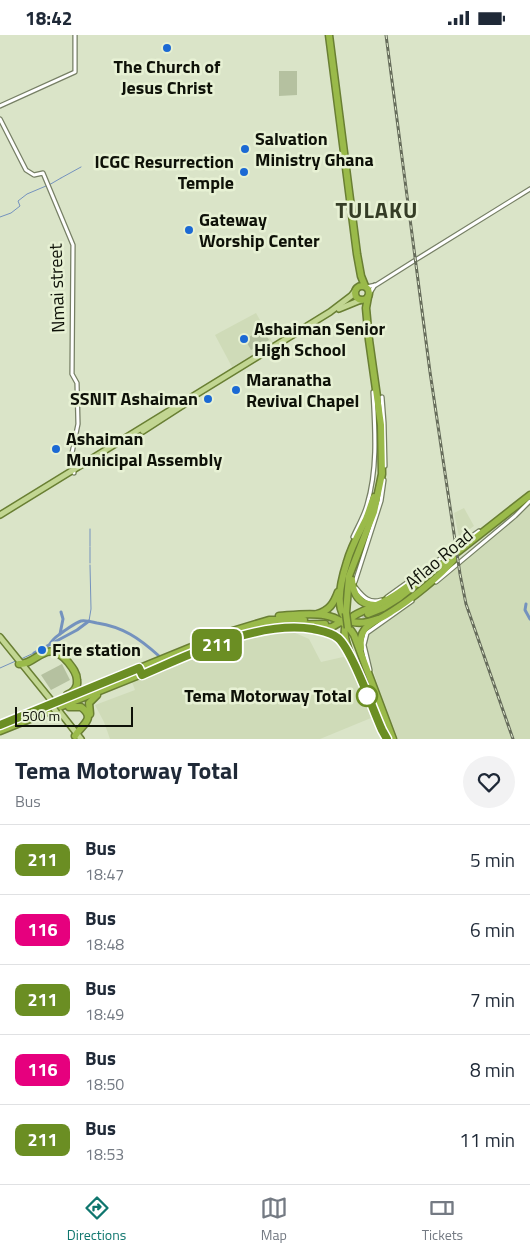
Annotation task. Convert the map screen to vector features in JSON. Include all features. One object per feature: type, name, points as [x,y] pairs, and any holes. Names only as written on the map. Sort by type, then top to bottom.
[{"type":"highway","points":[[329,35],[361,276],[367,291],[366,308],[382,425],[380,489],[354,583],[344,634],[351,657],[382,730],[391,739]]},
{"type":"highway","points":[[361,276],[356,295],[366,308]]},
{"type":"highway","points":[[357,289],[367,291]]},
{"type":"highway","points":[[361,300],[367,291]]},
{"type":"highway","points":[[376,387],[379,443],[378,478],[363,536],[351,568],[345,597],[347,634],[377,710],[391,739]]},
{"type":"highway","name":"Aflao Road","points":[[369,615],[404,599],[530,495]]},
{"type":"highway","points":[[77,735],[89,721],[90,701],[111,687],[140,672],[243,624],[265,618],[314,614],[326,611],[331,606],[341,584],[347,560],[374,497]]},
{"type":"highway","name":"Aflao Road","points":[[454,557],[530,500]]},
{"type":"highway","points":[[363,536],[371,521]]},
{"type":"highway","points":[[234,637],[262,630],[332,627],[392,597],[446,558],[454,557]]},
{"type":"highway","points":[[362,657],[360,643],[362,633],[370,624],[404,604],[445,569],[454,557]]},
{"type":"highway","points":[[354,583],[354,594],[360,601],[372,605],[381,603]]},
{"type":"highway","points":[[341,584],[340,607],[354,635],[391,739]]},
{"type":"highway","points":[[314,614],[358,624],[378,619]]},
{"type":"highway","points":[[29,716],[256,628],[271,625],[325,622],[269,620],[226,633]]},
{"type":"highway","points":[[303,628],[333,635],[343,644],[351,657]]},
{"type":"highway","points":[[0,731],[71,693],[76,687],[77,679],[75,672],[68,662],[56,653],[43,653],[24,665]]},
{"type":"highway","points":[[0,725],[111,687]]},
{"type":"highway","points":[[29,716],[78,706],[85,710],[88,717],[85,725],[77,735]]},
{"type":"main road","points":[[242,367],[330,312],[357,289]]},
{"type":"main road","points":[[0,517],[242,367],[339,309],[361,300]]},
{"type":"main road","points":[[0,637],[24,665],[77,735]]},
{"type":"main road","points":[[24,665],[50,701]]},
{"type":"street","points":[[0,107],[75,73],[75,35]]},
{"type":"street","name":"Nmai street","points":[[0,119],[26,170],[31,174],[43,173],[72,245],[73,378],[77,383],[78,424],[72,453],[74,471]]},
{"type":"street","points":[[367,291],[530,189]]},
{"type":"street","points":[[367,291],[376,285]]},
{"type":"street","points":[[347,560],[347,553],[367,506],[372,484],[375,445],[373,391],[376,387]]},
{"type":"street","points":[[354,583],[381,501],[385,473],[382,397]]},
{"type":"street","name":"Aflao Road","points":[[391,739],[368,664],[364,645],[365,636],[374,626],[423,593],[515,516],[530,500]]},
{"type":"street","name":"Aflao Road","points":[[354,583],[370,601],[380,601],[495,520],[504,517]]},
{"type":"shaded area","points":[[279,71],[297,71],[297,95],[279,96]]},
{"type":"shaded area","name":"Ashaiman Senior High School","points":[[256,313],[273,343],[232,367],[215,335]]},
{"type":"shaded area","points":[[263,329],[269,340],[251,350],[245,339]]},
{"type":"shaded area","points":[[530,503],[530,739],[398,739],[378,686],[368,652],[366,639],[369,633],[416,600]]},
{"type":"shaded area","points":[[464,508],[474,526],[459,537],[454,513]]},
{"type":"shaded area","points":[[269,631],[293,632],[309,639],[321,662],[343,657],[349,660],[355,670],[371,718],[320,739],[110,739],[95,705],[135,690],[132,682],[179,662]]},
{"type":"shaded area","points":[[62,664],[70,680],[51,690],[41,675]]},
{"type":"waterway","points":[[61,178],[81,167]]},
{"type":"waterway","points":[[49,185],[61,178]]},
{"type":"waterway","points":[[0,217],[11,213],[20,206],[18,201],[27,194],[46,186]]},
{"type":"waterway","points":[[90,529],[90,546]]},
{"type":"waterway","points":[[90,547],[90,563]]},
{"type":"waterway","points":[[89,621],[91,609],[90,565]]},
{"type":"waterway","points":[[526,604],[525,610],[530,619]]},
{"type":"waterway","points":[[60,634],[63,619],[61,612]]},
{"type":"waterway","points":[[50,644],[56,637],[74,624],[87,621],[123,630],[145,644],[159,656]]},
{"type":"waterway","points":[[34,653],[77,630],[89,621]]},
{"type":"waterway","points":[[21,659],[34,653]]},
{"type":"waterway","points":[[0,668],[18,660]]},
{"type":"tunnel","points":[[354,621],[370,617]]},
{"type":"tunnel","points":[[325,620],[338,620]]},
{"type":"railway","points":[[386,35],[430,372],[460,574],[466,604],[513,739]]},
{"type":"bus line","name":"211","points":[[0,725],[139,668],[142,675],[234,637],[262,630],[303,628],[333,635],[343,644],[351,657],[387,739]]},
{"type":"place","name":"The Church of Jesus Christ","points":[[167,48]]},
{"type":"place","name":"Salvation Ministry Ghana","points":[[245,149]]},
{"type":"place","name":"ICGC Resurrection Temple","points":[[244,172]]},
{"type":"place","name":"Gateway Worship Center","points":[[189,230]]},
{"type":"place","name":"Ashaiman Senior High School","points":[[244,339]]},
{"type":"place","name":"Maranatha Revival Chapel","points":[[236,390]]},
{"type":"place","name":"SSNIT Ashaiman","points":[[208,399]]},
{"type":"place","name":"Ashaiman Municipal Assembly","points":[[56,449]]},
{"type":"place","name":"Fire station","points":[[42,650]]},
{"type":"place","name":"Tema Motorway Total","points":[[367,696]]},
{"type":"district","name":"TULAKU","points":[[377,210]]}]
